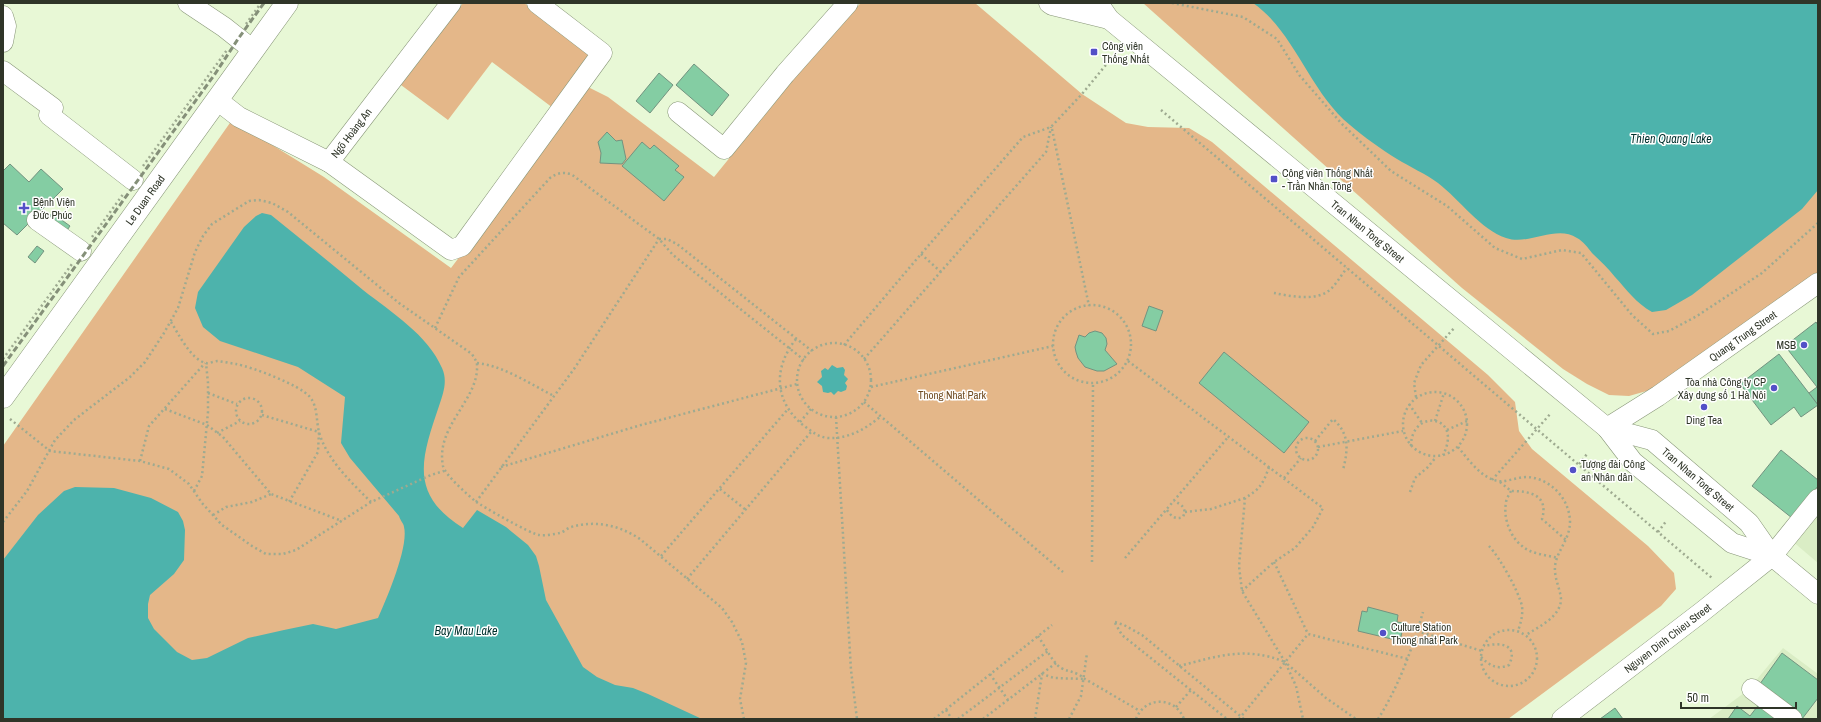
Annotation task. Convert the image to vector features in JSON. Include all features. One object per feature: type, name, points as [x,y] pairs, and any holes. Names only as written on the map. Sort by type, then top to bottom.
[{"type":"main road","name":"Le Duan Road","points":[[3,397],[287,3]]},
{"type":"street","points":[[188,3],[224,27],[253,50]]},
{"type":"street","name":"Ngõ Hoàng An","points":[[217,100],[239,117],[329,162],[451,3]]},
{"type":"street","points":[[329,162],[451,250],[462,246],[602,53],[537,3]]},
{"type":"street","points":[[678,112],[724,149],[785,74],[848,3]]},
{"type":"street","name":"Tran Nhan Tong Street","points":[[1050,3],[1052,5],[1109,19]]},
{"type":"street","name":"Tran Nhan Tong Street","points":[[1098,3],[1109,19],[1607,428],[1633,462],[1732,543],[1772,556]]},
{"type":"street","points":[[3,16],[6,26],[3,42]]},
{"type":"street","points":[[3,71],[52,108],[49,115],[133,180]]},
{"type":"street","points":[[37,220],[81,251]]},
{"type":"street","name":"Quang Trung Street","points":[[1607,428],[1658,396],[1818,284]]},
{"type":"street","name":"Tran Nhan Tong Street","points":[[1607,428],[1652,440],[1748,523],[1772,556],[1818,594]]},
{"type":"street","name":"Nguyen Dinh Chieu Street","points":[[1562,719],[1772,556],[1818,499]]},
{"type":"street","points":[[1752,689],[1792,719]]},
{"type":"path","points":[[1172,3],[1243,17],[1277,38],[1300,76],[1336,118],[1391,171],[1447,206],[1495,248],[1522,259],[1562,250],[1582,253],[1632,315],[1653,334],[1669,331],[1697,316],[1762,273],[1818,223]]},
{"type":"path","points":[[844,345],[920,254],[1023,137],[1051,127],[1082,94],[1130,36]]},
{"type":"path","points":[[1161,110],[1712,578]]},
{"type":"path","points":[[864,359],[1046,152],[1051,127]]},
{"type":"path","points":[[1051,127],[1089,306]]},
{"type":"path","points":[[435,328],[459,277],[550,178],[563,172],[571,174],[659,239],[674,255],[804,360]]},
{"type":"path","points":[[3,522],[27,491],[55,440],[74,420],[130,377],[145,362],[171,322],[178,308],[195,252],[203,236],[212,224],[249,201],[259,200],[272,203],[288,212],[399,303],[472,354],[477,363],[476,373],[468,396],[449,427],[441,455],[444,471],[476,502],[507,520],[538,535],[561,533],[570,527],[586,525],[607,524],[626,530],[661,556],[722,608],[742,642],[746,663],[740,699],[744,719]]},
{"type":"path","points":[[659,239],[667,239],[677,244],[812,351]]},
{"type":"path","points":[[476,502],[574,369],[659,239]]},
{"type":"path","points":[[920,254],[941,272]]},
{"type":"path","points":[[1274,293],[1291,296],[1317,296],[1328,292],[1347,268]]},
{"type":"path","points":[[1089,306],[1106,308],[1117,314],[1126,324],[1131,336],[1132,348],[1128,361],[1121,372],[1110,379],[1093,383],[1073,378],[1063,370],[1056,359],[1053,346],[1055,333],[1060,322],[1069,313],[1081,307],[1089,306]]},
{"type":"path","points":[[171,322],[185,346],[206,363]]},
{"type":"path","points":[[1416,397],[1414,383],[1421,365],[1455,328]]},
{"type":"path","points":[[796,339],[789,348],[783,360],[780,377],[780,389],[784,403],[788,409],[811,432],[826,438],[838,438],[859,432],[881,416]]},
{"type":"path","points":[[832,343],[844,345],[855,350],[864,359],[869,367],[871,387],[864,402],[856,410],[847,415],[836,417],[823,415],[811,409],[804,402],[797,384],[800,368],[804,360],[812,351],[821,346],[832,343]]},
{"type":"path","points":[[871,387],[1053,346]]},
{"type":"path","points":[[140,461],[149,426],[206,363],[217,361],[238,364],[269,374],[293,385],[310,397],[316,412],[319,432],[318,452],[289,502]]},
{"type":"path","points":[[1128,361],[1323,508],[1313,527],[1295,548],[1274,562],[1242,591]]},
{"type":"path","points":[[194,491],[202,476],[207,425],[208,393],[206,363]]},
{"type":"path","points":[[477,363],[488,364],[554,396]]},
{"type":"path","points":[[1092,562],[1093,383]]},
{"type":"path","points":[[501,468],[641,425],[797,384]]},
{"type":"path","points":[[208,393],[237,404]]},
{"type":"path","points":[[1425,393],[1444,393],[1460,403],[1465,412],[1467,431],[1458,447],[1443,456],[1436,457],[1421,454],[1411,446],[1403,431],[1402,421],[1404,412],[1416,397],[1425,393]]},
{"type":"path","points":[[1435,421],[1444,393]]},
{"type":"path","points":[[248,397],[257,399],[262,406],[262,415],[260,419],[253,424],[244,423],[240,421],[236,414],[237,404],[240,400],[248,397]]},
{"type":"path","points":[[864,402],[1063,572]]},
{"type":"path","points":[[1409,404],[1422,423]]},
{"type":"path","points":[[165,409],[207,425],[217,433],[228,443],[271,494],[343,521]]},
{"type":"path","points":[[661,556],[788,409]]},
{"type":"path","points":[[800,422],[811,409]]},
{"type":"path","points":[[1492,480],[1551,413]]},
{"type":"path","points":[[262,415],[319,432]]},
{"type":"path","points":[[836,417],[851,670],[857,719]]},
{"type":"path","points":[[10,419],[50,451],[140,461],[169,469],[190,484],[202,504],[222,525],[266,554],[283,554],[296,550],[371,502],[431,475],[444,471]]},
{"type":"path","points":[[1315,441],[1333,419],[1344,432],[1347,442],[1343,470]]},
{"type":"path","points":[[217,433],[240,421]]},
{"type":"path","points":[[1411,446],[1411,439],[1414,431],[1422,423],[1435,421],[1444,426],[1447,430],[1449,441],[1443,456]]},
{"type":"path","points":[[1447,430],[1467,421]]},
{"type":"path","points":[[1318,447],[1403,431]]},
{"type":"path","points":[[319,432],[328,453],[350,481],[371,502]]},
{"type":"path","points":[[687,579],[811,432]]},
{"type":"path","points":[[1124,558],[1229,436]]},
{"type":"path","points":[[1308,438],[1315,441],[1318,447],[1314,457],[1308,460],[1301,458],[1297,452],[1297,445],[1301,439],[1308,438]]},
{"type":"path","points":[[1458,447],[1479,471],[1492,480],[1500,482],[1526,477],[1538,479],[1550,485],[1560,494],[1567,506],[1570,520],[1568,535],[1558,558],[1555,574],[1561,600],[1556,612],[1549,620],[1526,635]]},
{"type":"path","points":[[1579,464],[1587,454]]},
{"type":"path","points":[[1410,492],[1415,478],[1428,467],[1436,457]]},
{"type":"path","points":[[1284,478],[1301,458]]},
{"type":"path","points":[[1185,512],[1211,509],[1245,498],[1258,491],[1264,481],[1269,467]]},
{"type":"path","points":[[1500,482],[1511,491],[1522,491],[1534,494],[1542,501],[1544,510],[1542,519],[1566,540]]},
{"type":"path","points":[[720,489],[746,510]]},
{"type":"path","points":[[1511,491],[1506,502],[1505,513],[1512,534],[1521,546],[1535,553],[1558,558]]},
{"type":"path","points":[[213,515],[226,507],[252,502],[271,494]]},
{"type":"path","points":[[1245,498],[1239,566],[1242,591],[1285,662],[1296,686],[1303,719]]},
{"type":"path","points":[[1166,510],[1173,517],[1178,519],[1183,517],[1185,512],[1184,508],[1181,504],[1174,501]]},
{"type":"path","points":[[1658,532],[1667,520]]},
{"type":"path","points":[[1489,546],[1507,572],[1522,606],[1522,618],[1518,631]]},
{"type":"path","points":[[1274,562],[1308,634]]},
{"type":"path","points":[[1378,719],[1388,703],[1408,659],[1422,612]]},
{"type":"path","points":[[1227,719],[1122,635],[1115,622],[1124,625],[1142,635],[1241,718],[1308,634]]},
{"type":"path","points":[[934,719],[1052,625]]},
{"type":"path","points":[[1508,629],[1518,631],[1526,635],[1533,642],[1537,650],[1538,659],[1536,668],[1531,677],[1524,683],[1515,686],[1505,687],[1496,684],[1488,678],[1483,670],[1481,658],[1484,646],[1491,636],[1499,631],[1508,629]]},
{"type":"path","points":[[1417,631],[1482,651]]},
{"type":"path","points":[[1308,634],[1408,659]]},
{"type":"path","points":[[1038,636],[1056,663],[1062,668],[1078,672],[1085,679],[1140,711]]},
{"type":"path","points":[[1481,658],[1495,668],[1509,665],[1512,659],[1511,653],[1507,647],[1502,644],[1495,643],[1484,646]]},
{"type":"path","points":[[958,719],[1048,651]]},
{"type":"path","points":[[1069,719],[1081,696],[1085,679],[1087,652]]},
{"type":"path","points":[[1179,666],[1221,656],[1253,652],[1269,655],[1285,662],[1326,698],[1356,719]]},
{"type":"path","points":[[983,719],[1056,663]]},
{"type":"path","points":[[990,674],[1008,700]]},
{"type":"path","points":[[1042,674],[1054,678],[1085,679]]},
{"type":"path","points":[[1035,719],[1042,674]]},
{"type":"path","points":[[1176,707],[1191,690]]},
{"type":"path","points":[[1136,719],[1140,711],[1154,702],[1170,703],[1176,707],[1184,719]]},
{"type":"path","points":[[946,710],[952,719]]},
{"type":"shaded area","points":[[1818,508],[1818,563],[1791,540]]},
{"type":"shaded area","points":[[1783,648],[1818,674],[1818,719],[1709,719],[1748,690]]},
{"type":"green space","points":[[463,3],[524,3],[593,54],[553,108],[492,62],[448,120],[401,85]]},
{"type":"green space","name":"Thong Nhat Park","points":[[861,3],[975,3],[1082,94],[1126,123],[1148,127],[1189,128],[1212,142],[1488,375],[1515,402],[1519,431],[1532,449],[1648,546],[1674,573],[1676,589],[1661,606],[1508,719],[3,719],[3,446],[232,120],[324,177],[451,268],[588,87],[608,97],[714,177],[837,26]]},
{"type":"green space","name":"Thien Quang Lake","points":[[1143,3],[1818,3],[1818,274],[1657,388],[1629,396],[1609,395],[1587,384],[1563,369],[1462,288]]},
{"type":"water","name":"Thien Quang Lake","points":[[1253,3],[1818,3],[1818,190],[1802,209],[1692,295],[1666,310],[1652,312],[1641,305],[1632,296],[1579,239],[1569,234],[1560,233],[1515,240],[1497,234],[1479,221],[1438,183],[1391,155],[1361,134],[1336,111],[1323,96],[1280,30],[1268,15]]},
{"type":"water","name":"Bay Mau Lake","points":[[262,213],[271,215],[408,325],[428,345],[436,356],[444,373],[445,383],[424,459],[424,474],[427,488],[434,502],[446,515],[463,528],[477,510],[506,527],[528,545],[536,556],[546,600],[583,667],[597,677],[615,685],[633,688],[702,719],[3,719],[3,560],[38,515],[64,491],[75,487],[114,488],[151,498],[178,512],[183,521],[185,530],[184,560],[174,574],[150,595],[148,604],[148,618],[154,629],[177,652],[192,660],[207,658],[248,638],[313,624],[336,629],[378,618],[400,560],[405,536],[404,526],[399,516],[350,458],[341,443],[345,397],[298,367],[220,341],[203,327],[195,308],[198,292],[244,227],[256,216]]},
{"type":"water","points":[[832,365],[837,368],[843,367],[845,370],[844,375],[848,379],[845,383],[847,386],[846,390],[841,392],[838,391],[834,395],[831,392],[823,392],[822,386],[817,382],[822,377],[821,371],[825,368],[828,370]]},
{"type":"building","points":[[694,64],[729,95],[712,116],[676,85]]},
{"type":"building","points":[[659,73],[673,85],[650,113],[636,101]]},
{"type":"building","points":[[607,132],[616,141],[622,140],[626,159],[622,164],[600,163],[601,153],[598,142]]},
{"type":"building","points":[[642,142],[650,149],[654,145],[679,166],[675,170],[684,177],[664,201],[622,166]]},
{"type":"building","name":"Bệnh Viện Đức Phúc","points":[[10,164],[29,182],[41,169],[63,189],[17,235],[3,223],[3,171]]},
{"type":"building","points":[[52,213],[70,226],[63,236],[45,222]]},
{"type":"building","points":[[37,246],[44,251],[35,263],[28,257]]},
{"type":"building","points":[[1149,306],[1163,311],[1156,331],[1142,326]]},
{"type":"building","points":[[1816,322],[1818,325],[1818,405],[1809,393],[1817,387],[1785,346]]},
{"type":"building","points":[[1095,331],[1102,333],[1106,338],[1107,344],[1105,350],[1117,364],[1104,371],[1097,371],[1085,367],[1078,358],[1076,352],[1075,347],[1079,335],[1085,337],[1089,333]]},
{"type":"building","points":[[1224,352],[1309,422],[1284,453],[1199,383]]},
{"type":"building","name":"Tòa nhà Công ty CP Xây dựng số 1 Hà Nội","points":[[1779,354],[1818,405],[1801,417],[1794,407],[1771,425],[1740,384]]},
{"type":"building","points":[[1781,450],[1818,480],[1818,486],[1792,518],[1752,486]]},
{"type":"building","points":[[1368,607],[1398,615],[1397,622],[1404,623],[1400,641],[1358,631],[1362,611],[1367,612]]},
{"type":"building","points":[[1782,653],[1818,680],[1818,698],[1802,719],[1799,719],[1757,688]]},
{"type":"building","points":[[1760,703],[1781,719],[1728,719],[1737,706],[1750,716]]},
{"type":"building","points":[[1615,708],[1623,719],[1600,719]]},
{"type":"railway","points":[[3,366],[215,74],[264,3]]},
{"type":"place","name":"Công viên Thống Nhất","points":[[1094,52]]},
{"type":"place","name":"Công viên Thống Nhất - Trần Nhân Tông","points":[[1274,179]]},
{"type":"place","name":"Bệnh Viện Đức Phúc","points":[[24,208]]},
{"type":"place","name":"MSB","points":[[1804,345]]},
{"type":"place","name":"Tòa nhà Công ty CP Xây dựng số 1 Hà Nội","points":[[1774,388]]},
{"type":"place","name":"Ding Tea","points":[[1704,407]]},
{"type":"place","name":"Tượng đài Công an Nhân dân","points":[[1573,470]]},
{"type":"place","name":"Culture Station Thong nhat Park","points":[[1383,633]]}]
